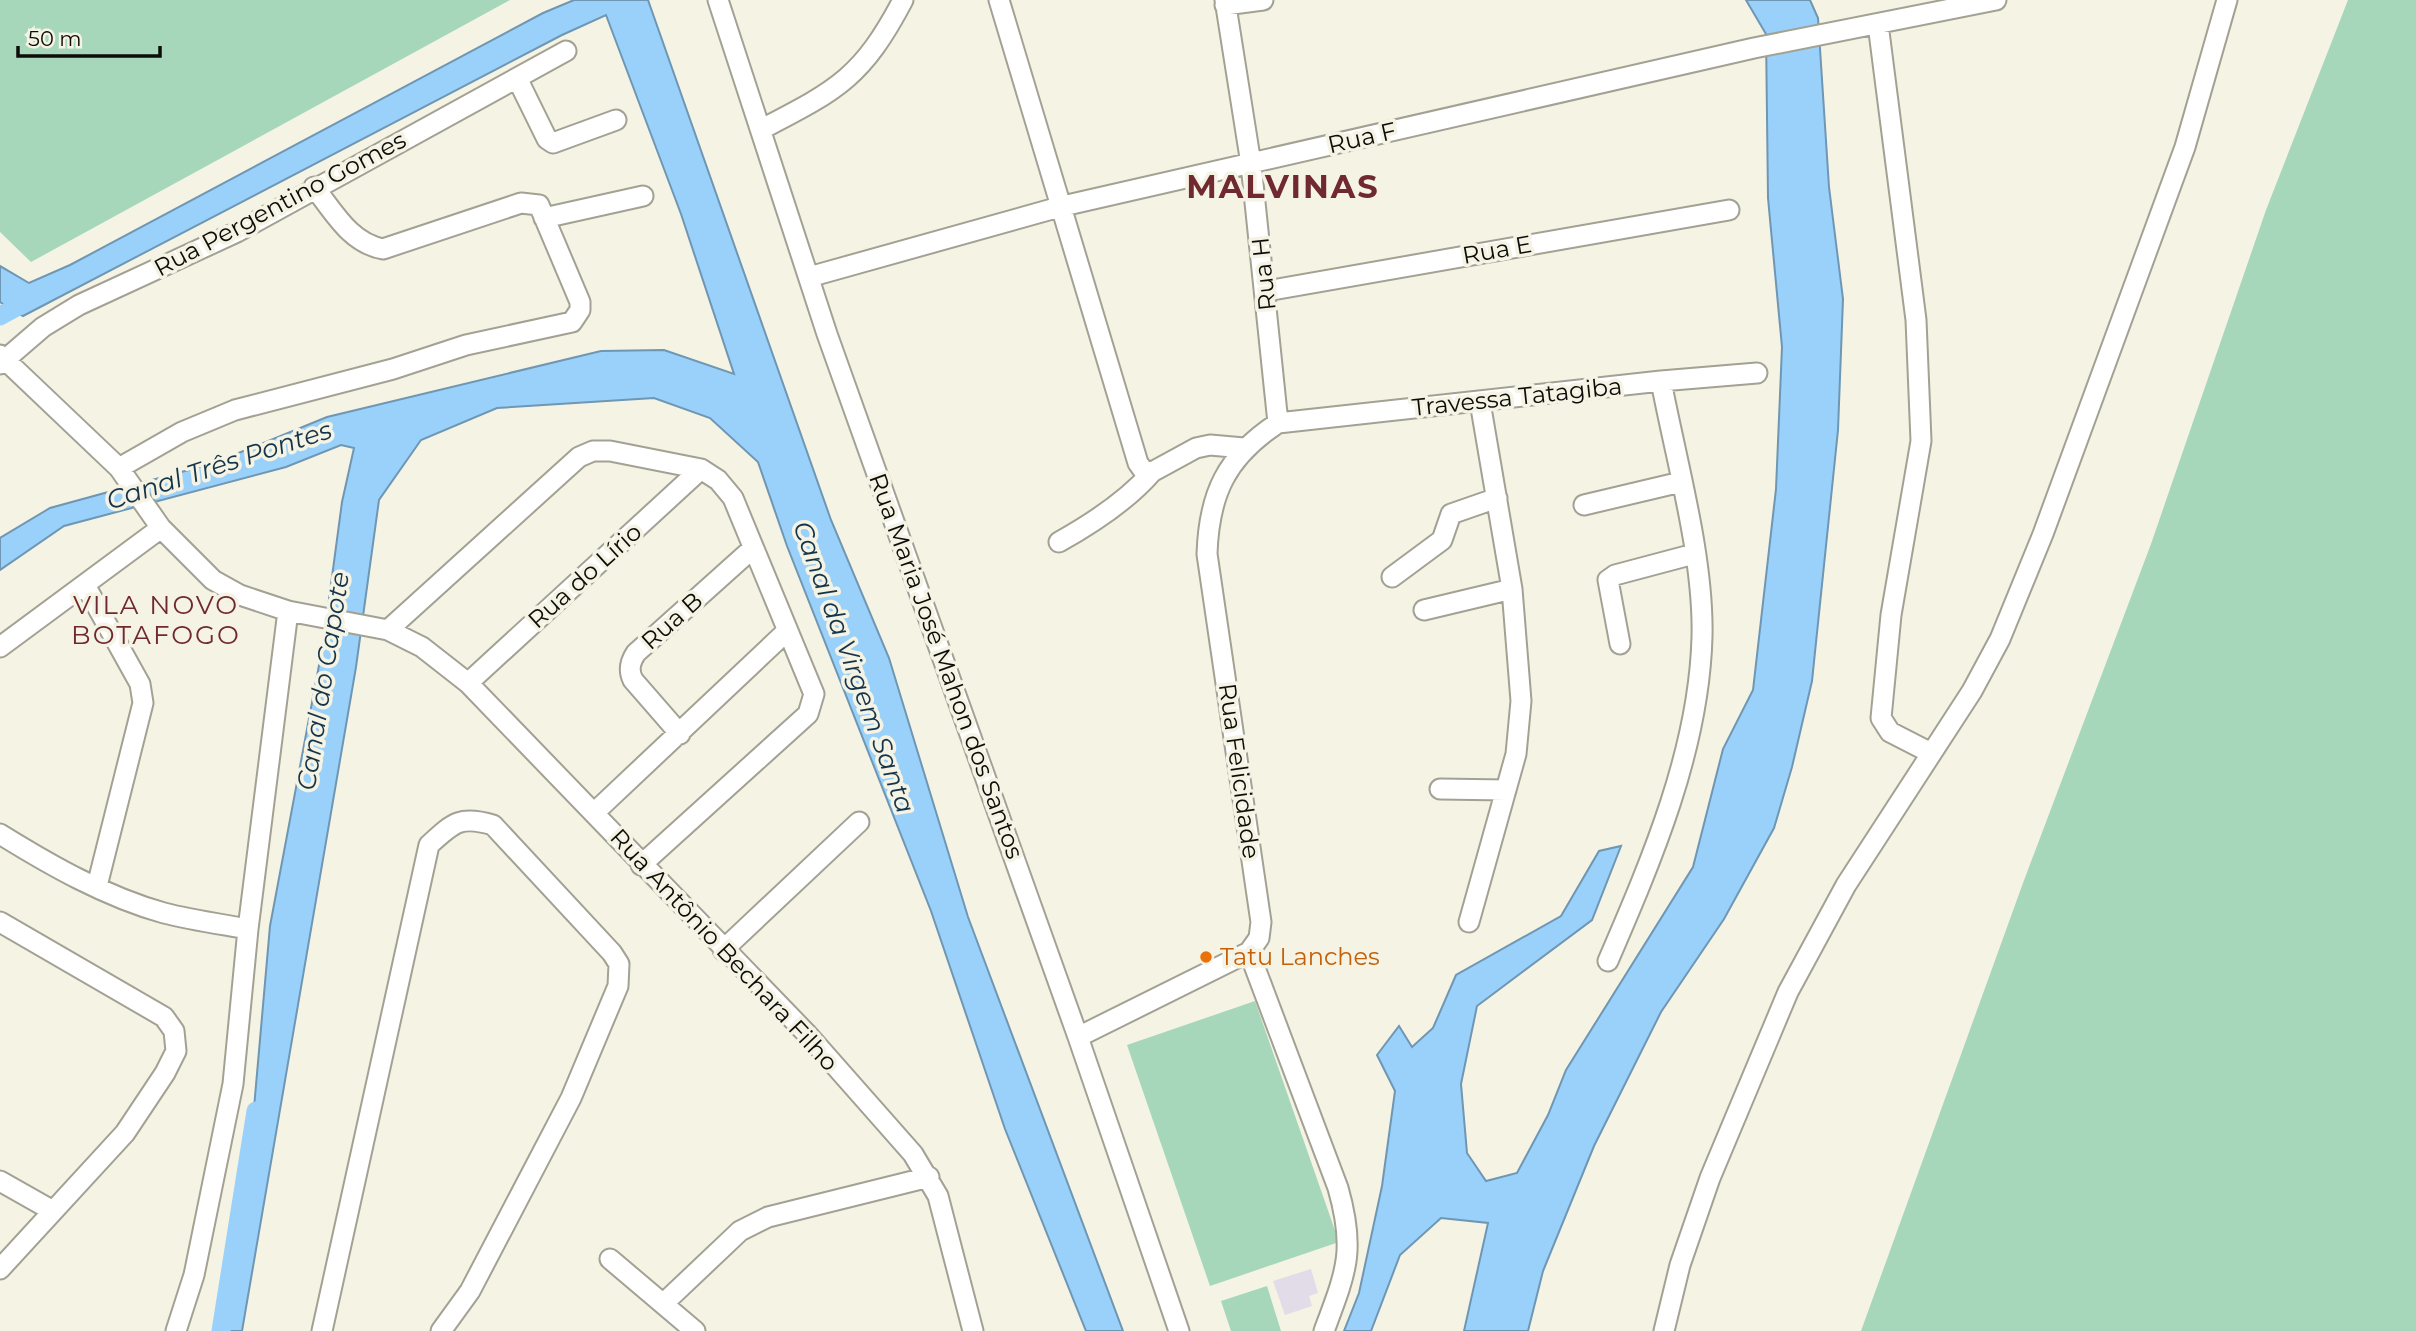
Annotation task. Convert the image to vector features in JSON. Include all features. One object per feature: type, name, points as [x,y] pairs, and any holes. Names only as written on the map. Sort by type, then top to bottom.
[{"type":"street","name":"Rua Maria José Mahon dos Santos","points":[[718,0],[809,277],[1179,1331]]},
{"type":"street","points":[[762,129],[827,95],[854,74],[884,36],[903,0]]},
{"type":"street","points":[[999,0],[1138,463],[1143,470],[1152,472]]},
{"type":"street","points":[[1225,2],[1263,0]]},
{"type":"street","name":"Rua F","points":[[809,277],[1063,206],[1754,48],[1996,0]]},
{"type":"street","points":[[1664,1331],[1680,1265],[1710,1178],[1787,992],[1846,885],[1972,691],[2000,639],[2043,534],[2185,147],[2227,0]]},
{"type":"street","name":"Rua H","points":[[1225,2],[1251,164],[1278,424]]},
{"type":"street","points":[[1878,24],[1916,320],[1921,441],[1891,615],[1881,718],[1890,732],[1931,753]]},
{"type":"street","name":"Rua Pergentino Gomes","points":[[2,359],[43,327],[79,305],[237,232],[314,187],[566,51]]},
{"type":"street","points":[[517,78],[547,139],[553,143],[616,120]]},
{"type":"street","points":[[122,471],[182,432],[235,410],[393,369],[466,345],[572,322],[580,310],[580,302],[539,205],[522,203],[383,249],[368,246],[352,236],[314,187]]},
{"type":"street","points":[[544,218],[643,195]]},
{"type":"street","name":"Rua E","points":[[1266,291],[1729,210]]},
{"type":"street","name":"Rua Antônio Bechara Filho","points":[[2,359],[122,471],[161,528],[213,580],[240,595],[297,612],[388,630],[422,647],[468,683],[808,1035],[913,1154],[938,1196],[973,1331]]},
{"type":"street","name":"Travessa Tatagiba","points":[[1278,424],[1661,381],[1757,373]]},
{"type":"street","points":[[1608,961],[1648,868],[1668,811],[1696,699],[1702,634],[1694,554],[1661,381]]},
{"type":"street","points":[[1469,922],[1516,754],[1521,701],[1512,589],[1480,401]]},
{"type":"street","name":"Rua Felicidade","points":[[1249,952],[1259,938],[1261,922],[1207,554],[1208,521],[1215,496],[1227,471],[1244,449],[1278,424]]},
{"type":"street","points":[[1059,542],[1093,523],[1152,472],[1196,448],[1210,445],[1244,449]]},
{"type":"street","points":[[388,630],[579,457],[593,451],[610,451],[701,469],[718,480],[733,498],[814,694],[808,714],[641,864]]},
{"type":"street","name":"Rua do Lírio","points":[[468,683],[701,469]]},
{"type":"street","points":[[1584,505],[1681,482]]},
{"type":"street","points":[[1392,577],[1442,540],[1451,514],[1497,498]]},
{"type":"street","points":[[0,647],[161,528]]},
{"type":"street","name":"Rua B","points":[[680,734],[633,680],[630,672],[632,660],[636,653],[752,549]]},
{"type":"street","points":[[1620,643],[1608,580],[1615,575],[1694,554]]},
{"type":"street","points":[[85,585],[140,684],[143,703],[97,886]]},
{"type":"street","points":[[1424,610],[1512,589]]},
{"type":"street","points":[[176,1331],[194,1275],[233,1084],[248,929],[297,612]]},
{"type":"street","points":[[595,812],[787,631]]},
{"type":"street","points":[[1440,789],[1506,790]]},
{"type":"street","points":[[322,1331],[429,845],[452,824],[471,818],[493,825],[612,953],[619,964],[618,986],[571,1098],[470,1291],[441,1331]]},
{"type":"street","points":[[723,950],[859,822]]},
{"type":"street","points":[[0,834],[35,856],[97,886],[166,913],[248,929]]},
{"type":"street","points":[[0,922],[164,1017],[174,1031],[176,1051],[165,1073],[125,1133],[0,1269]]},
{"type":"street","points":[[1078,1037],[1249,952],[1338,1188],[1348,1222],[1350,1250],[1344,1278],[1324,1331]]},
{"type":"street","points":[[664,1303],[740,1231],[768,1217],[929,1177]]},
{"type":"street","points":[[0,1181],[53,1211]]},
{"type":"street","points":[[610,1259],[695,1331]]},
{"type":"green space","points":[[0,0],[510,0],[31,262],[0,232]]},
{"type":"green space","points":[[2348,0],[2416,0],[2416,1331],[1861,1331],[2023,883],[2151,544],[2266,210]]},
{"type":"green space","points":[[1255,1001],[1339,1242],[1210,1286],[1127,1045]]},
{"type":"green space","points":[[1267,1286],[1281,1331],[1231,1331],[1221,1301]]},
{"type":"water","points":[[574,0],[648,0],[831,520],[889,658],[968,917],[1123,1331],[1086,1331],[1005,1129],[931,911],[787,546],[758,462],[710,418],[654,398],[497,408],[421,440],[379,500],[356,667],[242,1331],[221,1331],[250,1153],[270,926],[323,644],[342,502],[354,448],[341,445],[286,467],[64,526],[0,570],[0,538],[50,508],[214,463],[327,417],[601,351],[664,350],[734,374],[681,214],[606,15],[562,35],[23,316],[0,302],[0,266],[29,283],[70,265],[543,13]]},
{"type":"water","points":[[1746,0],[1810,0],[1818,18],[1829,187],[1843,299],[1838,430],[1812,681],[1792,767],[1774,828],[1724,919],[1661,1012],[1594,1146],[1543,1271],[1528,1331],[1464,1331],[1488,1223],[1441,1218],[1400,1255],[1371,1331],[1344,1331],[1359,1293],[1382,1186],[1395,1091],[1377,1055],[1399,1026],[1412,1047],[1433,1028],[1456,975],[1561,916],[1599,851],[1621,846],[1592,920],[1477,1006],[1461,1084],[1467,1153],[1486,1181],[1517,1173],[1548,1115],[1566,1070],[1693,867],[1723,749],[1753,690],[1776,489],[1782,347],[1768,198],[1766,34]]},
{"type":"building","points":[[1311,1269],[1318,1293],[1309,1296],[1312,1306],[1285,1315],[1273,1281]]},
{"type":"waterway","points":[[0,316],[33,298]]},
{"type":"waterway","name":"Canal do Capote","points":[[221,1331],[256,1111]]},
{"type":"place","name":"Tatu Lanches","points":[[1206,957]]},
{"type":"district","name":"MALVINAS","points":[[1283,187]]},
{"type":"district","name":"VILA NOVO BOTAFOGO","points":[[156,620]]},
{"type":"water label","name":"Canal Três Pontes","points":[[219,465]]},
{"type":"water label","name":"Canal da Virgem Santa","points":[[854,667]]}]
